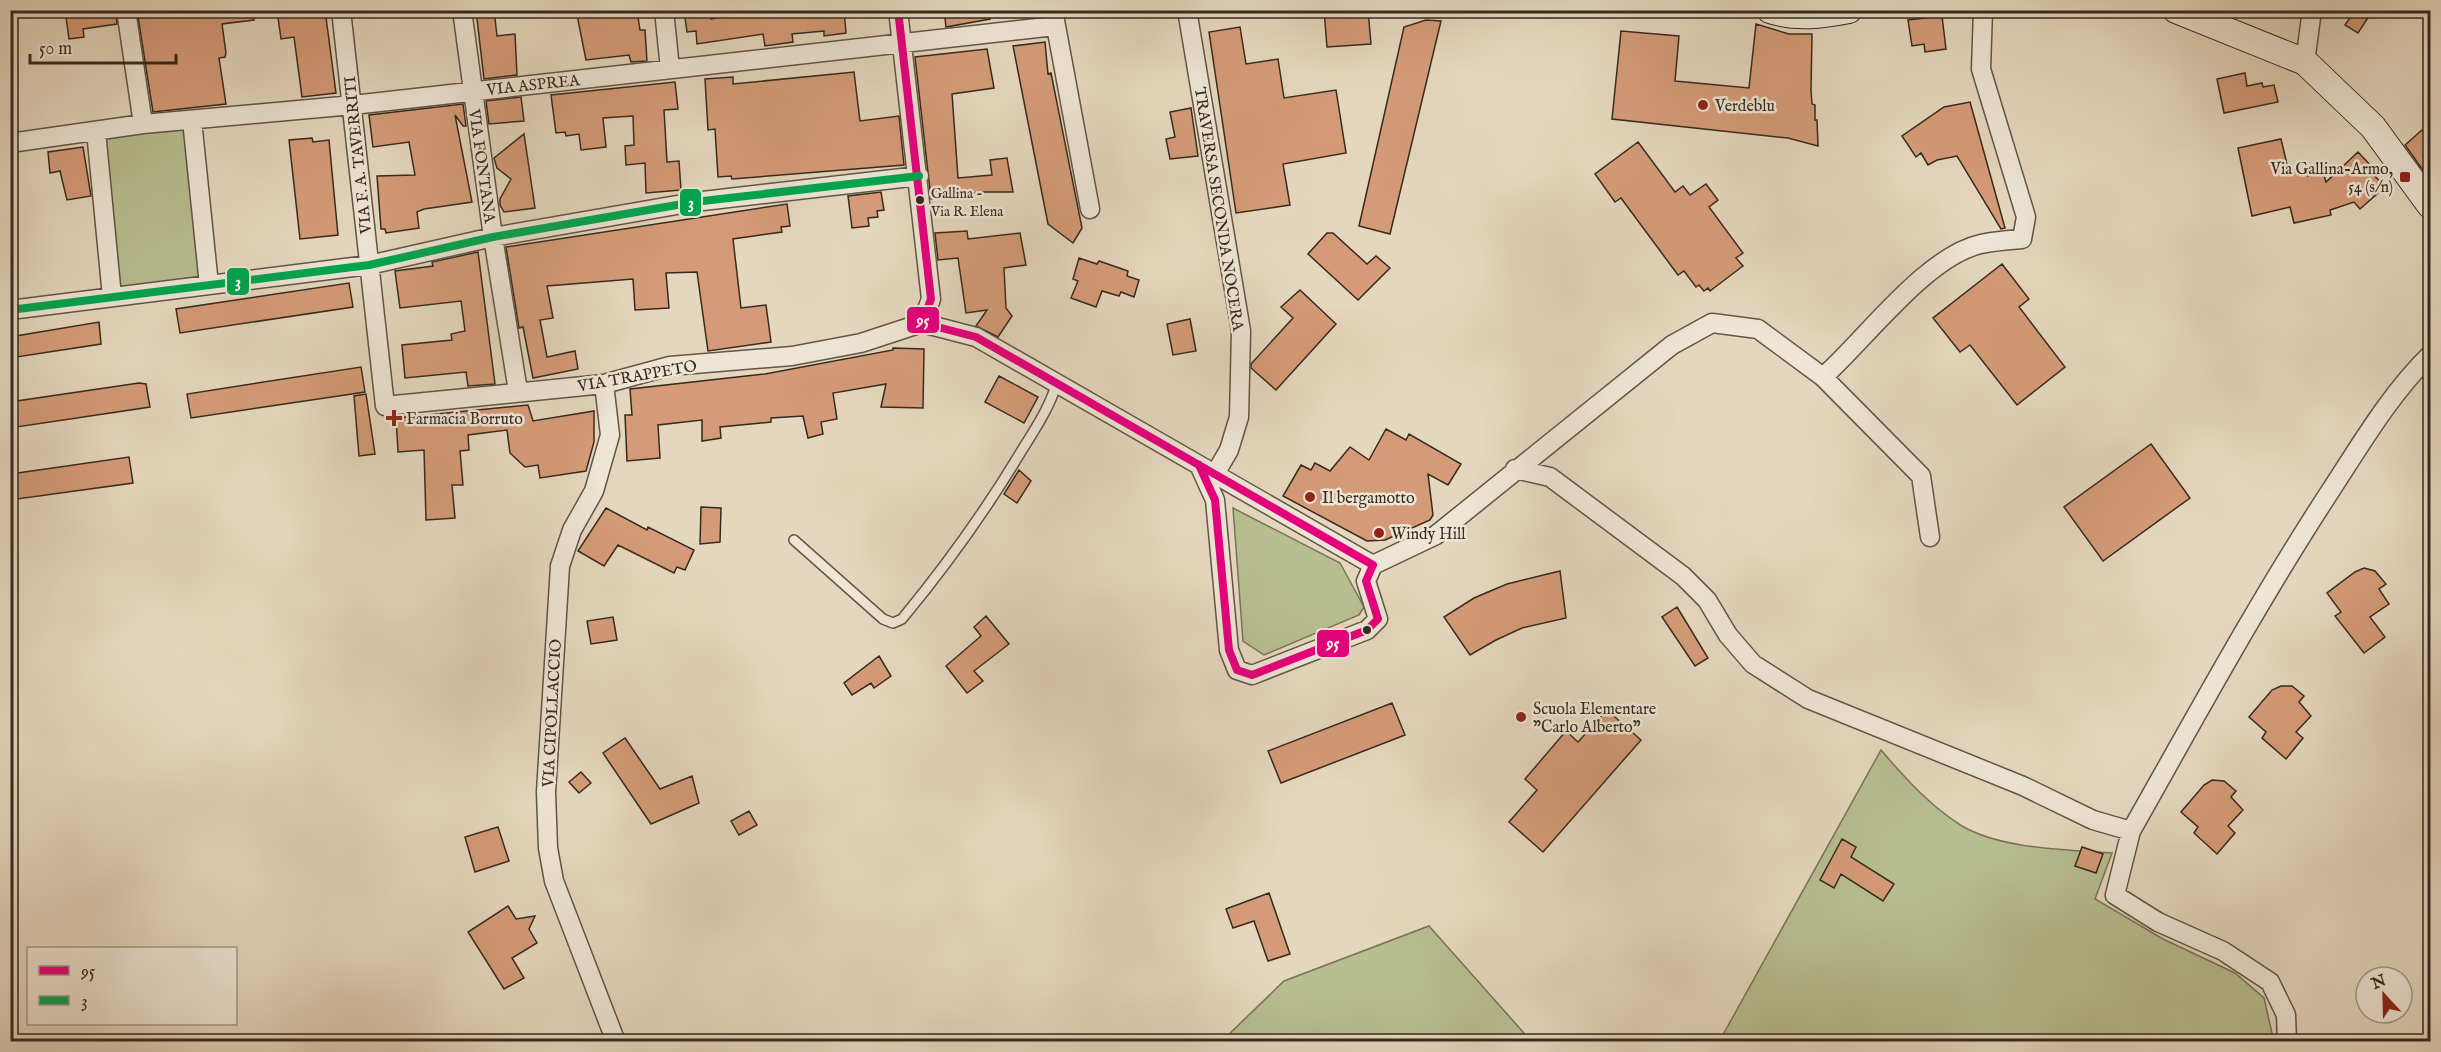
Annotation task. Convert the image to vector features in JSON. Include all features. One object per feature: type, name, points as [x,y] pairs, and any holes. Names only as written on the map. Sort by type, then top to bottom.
[{"type":"street","points":[[126,10],[143,124]]},
{"type":"street","name":"VIA F. A. TAVERRITI","points":[[341,10],[385,406]]},
{"type":"street","name":"VIA FONTANA","points":[[462,10],[493,237],[518,391]]},
{"type":"street","points":[[664,10],[670,69]]},
{"type":"street","points":[[898,10],[919,176],[931,299],[922,323],[976,337],[1058,381],[1373,565]]},
{"type":"street","name":"TRAVERSA SECONDA NOCERA","points":[[1187,10],[1241,331],[1239,417],[1229,450],[1215,474]]},
{"type":"street","points":[[1770,10],[1782,15],[1820,16],[1850,10]]},
{"type":"street","points":[[1823,377],[1905,295],[1944,261],[1979,244],[2022,239],[2026,217],[1981,69],[1983,10]]},
{"type":"street","points":[[2176,10],[2305,62],[2373,127],[2430,205]]},
{"type":"street","points":[[2305,62],[2312,10]]},
{"type":"street","points":[[1054,18],[1090,209]]},
{"type":"street","name":"VIA ASPREA","points":[[10,143],[143,124],[353,105],[903,43],[1054,18]]},
{"type":"street","points":[[192,120],[209,285]]},
{"type":"street","points":[[96,131],[112,297]]},
{"type":"street","points":[[10,310],[369,265],[493,237],[694,202],[919,176]]},
{"type":"street","name":"VIA TRAPPETO","points":[[385,406],[604,384],[670,366],[792,356],[861,343],[922,323]]},
{"type":"street","points":[[1199,465],[1215,500],[1229,650],[1237,670],[1252,675],[1367,630],[1378,619],[1366,581],[1373,565],[1436,535],[1515,469],[1611,396],[1672,345],[1712,323],[1758,329],[1823,377],[1921,476],[1930,537]]},
{"type":"street","points":[[2417,368],[2430,340]]},
{"type":"street","points":[[2287,1041],[2286,1015],[2270,982],[2223,951],[2158,921],[2115,895],[2131,831],[2300,538],[2365,437],[2417,368],[2430,355]]},
{"type":"street","name":"VIA CIPOLLACCIO","points":[[604,384],[610,435],[594,491],[572,530],[560,566],[546,792],[548,848],[554,881],[616,1041]]},
{"type":"street","points":[[1515,469],[1550,477],[1683,576],[1707,600],[1728,635],[1753,664],[1808,699],[2023,786],[2092,820],[2131,831]]},
{"type":"lane","points":[[794,540],[883,618],[893,622],[902,619],[984,512],[1034,430],[1053,396],[1058,381]]},
{"type":"green space","points":[[186,127],[201,281],[117,292],[101,136]]},
{"type":"green space","points":[[1233,508],[1340,563],[1364,607],[1359,615],[1264,655],[1243,641]]},
{"type":"green space","points":[[1881,750],[1929,801],[1950,818],[1978,834],[1996,840],[2035,847],[2112,853],[2095,899],[2163,939],[2235,973],[2264,998],[2274,1042],[1719,1042]]},
{"type":"green space","points":[[1429,926],[1531,1041],[1222,1041],[1284,981]]},
{"type":"building","points":[[72,10],[115,10],[117,24],[83,29],[84,37],[69,39],[66,17],[73,16]]},
{"type":"building","points":[[137,10],[253,10],[254,20],[222,24],[226,53],[225,57],[219,58],[226,104],[153,112]]},
{"type":"building","points":[[277,10],[325,10],[336,93],[302,97],[294,37],[281,39]]},
{"type":"building","points":[[476,10],[494,10],[497,36],[515,34],[517,75],[484,79]]},
{"type":"building","points":[[576,10],[637,10],[640,30],[645,30],[647,61],[631,62],[629,55],[586,60]]},
{"type":"building","points":[[684,10],[709,10],[711,19],[764,10],[844,10],[846,33],[824,36],[824,31],[792,34],[793,42],[765,46],[763,34],[697,44],[696,31],[687,32]]},
{"type":"building","points":[[944,10],[990,10],[990,19],[946,27]]},
{"type":"building","points":[[1324,10],[1368,10],[1371,44],[1327,47]]},
{"type":"building","points":[[2355,10],[2373,10],[2358,33],[2345,25]]},
{"type":"building","points":[[1942,16],[1946,49],[1925,52],[1924,44],[1912,46],[1908,20]]},
{"type":"building","points":[[1426,20],[1441,21],[1390,234],[1359,226],[1404,27]]},
{"type":"building","points":[[1756,24],[1789,34],[1812,34],[1811,90],[1812,104],[1815,105],[1815,120],[1817,120],[1818,146],[1788,138],[1612,119],[1621,31],[1679,36],[1675,81],[1749,88]]},
{"type":"building","points":[[1240,27],[1246,64],[1278,59],[1284,98],[1336,90],[1346,153],[1283,164],[1290,205],[1236,213],[1209,32]]},
{"type":"building","points":[[1045,42],[1048,74],[1051,73],[1082,228],[1073,243],[1048,224],[1013,46]]},
{"type":"building","points":[[987,49],[994,88],[952,94],[958,178],[992,175],[990,160],[1007,158],[1013,192],[982,192],[931,199],[915,57]]},
{"type":"building","points":[[854,72],[860,121],[899,116],[904,165],[732,179],[731,176],[718,177],[715,129],[708,130],[705,79],[733,77],[733,84]]},
{"type":"building","points":[[2245,73],[2247,86],[2262,83],[2263,87],[2274,85],[2278,102],[2224,113],[2217,79]]},
{"type":"building","points":[[675,82],[678,109],[664,110],[667,162],[679,161],[681,190],[646,193],[645,163],[626,165],[625,146],[634,145],[633,116],[603,118],[606,147],[581,150],[579,134],[566,136],[565,132],[556,133],[551,95]]},
{"type":"building","points":[[521,97],[524,121],[489,124],[486,101]]},
{"type":"building","points":[[1970,102],[2005,228],[2001,229],[1957,156],[1937,160],[1928,165],[1921,153],[1916,157],[1902,136],[1944,107]]},
{"type":"building","points":[[463,104],[466,126],[463,126],[455,115],[472,202],[424,209],[417,212],[419,228],[386,233],[385,229],[381,229],[377,176],[415,175],[409,142],[373,147],[369,115]]},
{"type":"building","points":[[1191,108],[1198,156],[1170,159],[1166,139],[1175,137],[1170,112]]},
{"type":"building","points":[[2422,130],[2430,137],[2430,180],[2405,145]]},
{"type":"building","points":[[524,134],[535,208],[504,212],[500,199],[511,179],[497,168],[494,158]]},
{"type":"building","points":[[312,138],[313,142],[329,140],[338,235],[300,239],[289,140]]},
{"type":"building","points":[[2281,139],[2289,173],[2307,170],[2308,176],[2323,172],[2326,182],[2358,152],[2376,171],[2373,174],[2385,187],[2360,209],[2354,202],[2330,210],[2331,215],[2294,223],[2290,207],[2252,216],[2238,148]]},
{"type":"building","points":[[1638,142],[1675,192],[1683,186],[1690,195],[1706,184],[1718,200],[1709,207],[1743,253],[1736,258],[1743,266],[1710,291],[1708,288],[1704,291],[1699,285],[1696,287],[1684,271],[1678,275],[1621,198],[1615,202],[1595,174]]},
{"type":"building","points":[[83,147],[91,196],[67,200],[60,171],[50,173],[48,152]]},
{"type":"building","points":[[881,192],[884,210],[877,211],[878,217],[868,218],[869,226],[852,228],[848,196]]},
{"type":"building","points":[[787,204],[790,226],[781,227],[782,232],[733,239],[741,308],[766,305],[771,342],[708,351],[697,272],[666,273],[669,308],[635,310],[633,279],[547,286],[553,318],[540,320],[547,357],[575,351],[578,369],[533,378],[523,327],[519,328],[506,247]]},
{"type":"building","points":[[967,231],[968,239],[1020,233],[1026,265],[1004,268],[1006,308],[1012,316],[998,337],[976,326],[987,310],[966,313],[958,258],[938,260],[935,233]]},
{"type":"building","points":[[1327,233],[1333,233],[1367,264],[1376,256],[1390,268],[1358,300],[1308,254]]},
{"type":"building","points":[[478,252],[495,384],[468,386],[466,372],[405,378],[402,345],[452,340],[451,334],[465,331],[461,301],[400,308],[395,271],[433,266],[432,262]]},
{"type":"building","points":[[1079,258],[1097,264],[1099,261],[1128,271],[1127,276],[1139,280],[1134,297],[1121,292],[1119,296],[1102,291],[1096,307],[1071,298],[1078,281],[1073,279]]},
{"type":"building","points":[[2002,264],[2029,299],[2019,307],[2065,367],[2017,405],[1970,345],[1960,352],[1933,318]]},
{"type":"building","points":[[349,283],[353,307],[180,333],[176,309]]},
{"type":"building","points":[[1300,290],[1336,324],[1276,390],[1251,368],[1251,364],[1293,318],[1281,307]]},
{"type":"building","points":[[1190,319],[1196,351],[1173,355],[1167,324]]},
{"type":"building","points":[[99,322],[101,344],[10,358],[10,337]]},
{"type":"building","points":[[893,348],[924,349],[923,408],[881,407],[886,384],[833,393],[837,419],[821,422],[823,434],[808,438],[803,416],[771,418],[771,422],[720,427],[721,438],[702,441],[702,420],[658,425],[660,458],[627,461],[625,415],[632,415],[630,389],[765,374],[893,350]]},
{"type":"building","points":[[361,367],[365,392],[191,418],[187,394]]},
{"type":"building","points":[[999,376],[1038,397],[1024,423],[985,402]]},
{"type":"building","points":[[139,383],[146,384],[150,407],[10,428],[10,402]]},
{"type":"building","points":[[366,394],[375,454],[359,456],[354,396]]},
{"type":"building","points":[[528,405],[533,421],[594,411],[594,442],[586,471],[540,478],[538,465],[525,467],[510,453],[507,430],[468,435],[469,450],[460,451],[463,485],[452,485],[455,518],[426,520],[424,450],[398,452],[396,418]]},
{"type":"building","points":[[1386,429],[1406,440],[1409,434],[1461,464],[1448,485],[1428,474],[1433,515],[1430,520],[1385,540],[1367,541],[1283,496],[1301,465],[1311,470],[1315,463],[1330,471],[1350,447],[1369,460]]},
{"type":"building","points":[[2151,444],[2190,498],[2103,561],[2064,507]]},
{"type":"building","points":[[129,457],[133,483],[10,500],[11,474]]},
{"type":"building","points":[[1019,470],[1031,481],[1017,503],[1004,494]]},
{"type":"building","points":[[701,507],[721,508],[720,542],[700,544]]},
{"type":"building","points":[[606,508],[647,530],[648,527],[694,550],[685,570],[677,567],[674,573],[618,545],[604,566],[578,551]]},
{"type":"building","points":[[2364,568],[2375,571],[2386,584],[2379,589],[2389,604],[2370,617],[2385,637],[2364,653],[2335,616],[2341,612],[2327,593]]},
{"type":"building","points":[[1560,571],[1566,618],[1522,628],[1470,655],[1444,617],[1474,598],[1507,584]]},
{"type":"building","points":[[1677,607],[1708,658],[1695,666],[1662,617]]},
{"type":"building","points":[[986,616],[1009,644],[974,671],[983,681],[967,693],[946,666],[981,636],[974,627]]},
{"type":"building","points":[[613,617],[617,640],[591,644],[587,621]]},
{"type":"building","points":[[879,656],[891,676],[874,688],[871,683],[852,695],[844,683]]},
{"type":"building","points":[[2281,686],[2292,686],[2304,696],[2299,702],[2311,716],[2296,732],[2303,738],[2286,759],[2262,738],[2266,732],[2249,717],[2272,690]]},
{"type":"building","points":[[1392,703],[1405,735],[1281,783],[1268,751]]},
{"type":"building","points":[[1607,710],[1641,740],[1543,852],[1509,822],[1537,790],[1525,779],[1566,731],[1578,742]]},
{"type":"building","points":[[625,738],[660,789],[692,776],[699,803],[651,824],[603,753]]},
{"type":"building","points":[[581,772],[591,783],[579,793],[569,782]]},
{"type":"building","points":[[2212,780],[2224,781],[2236,791],[2231,797],[2243,810],[2228,826],[2235,833],[2217,854],[2194,833],[2198,827],[2181,812],[2204,785]]},
{"type":"building","points":[[749,811],[757,825],[739,835],[731,821]]},
{"type":"building","points":[[498,827],[509,861],[475,872],[465,837]]},
{"type":"building","points":[[1842,839],[1856,847],[1851,857],[1894,884],[1883,901],[1841,874],[1834,888],[1820,880]]},
{"type":"building","points":[[2082,847],[2103,854],[2096,873],[2075,866]]},
{"type":"building","points":[[1269,893],[1290,954],[1268,961],[1254,921],[1233,928],[1226,909]]},
{"type":"building","points":[[508,906],[516,919],[535,916],[529,929],[537,943],[512,958],[524,978],[504,989],[468,932]]},
{"type":"transit line","name":"95","points":[[898,10],[931,299],[922,323],[976,337],[1373,565],[1366,581],[1378,619],[1367,630],[1252,675],[1237,670],[1229,650],[1215,500],[1199,465]]},
{"type":"transit line","name":"3","points":[[10,310],[369,265],[493,237],[694,202],[919,176]]},
{"type":"place","name":"Verdeblu","points":[[1703,105]]},
{"type":"place","name":"Via Gallina-Armo, 54 (s/n)","points":[[2405,177]]},
{"type":"place","name":"Gallina - Via R. Elena","points":[[920,200]]},
{"type":"place","name":"Farmacia Borruto","points":[[394,418]]},
{"type":"place","name":"Il bergamotto","points":[[1310,497]]},
{"type":"place","name":"Windy Hill","points":[[1379,533]]},
{"type":"place","name":"Scuola Elementare \"Carlo Alberto\"","points":[[1521,717]]}]
